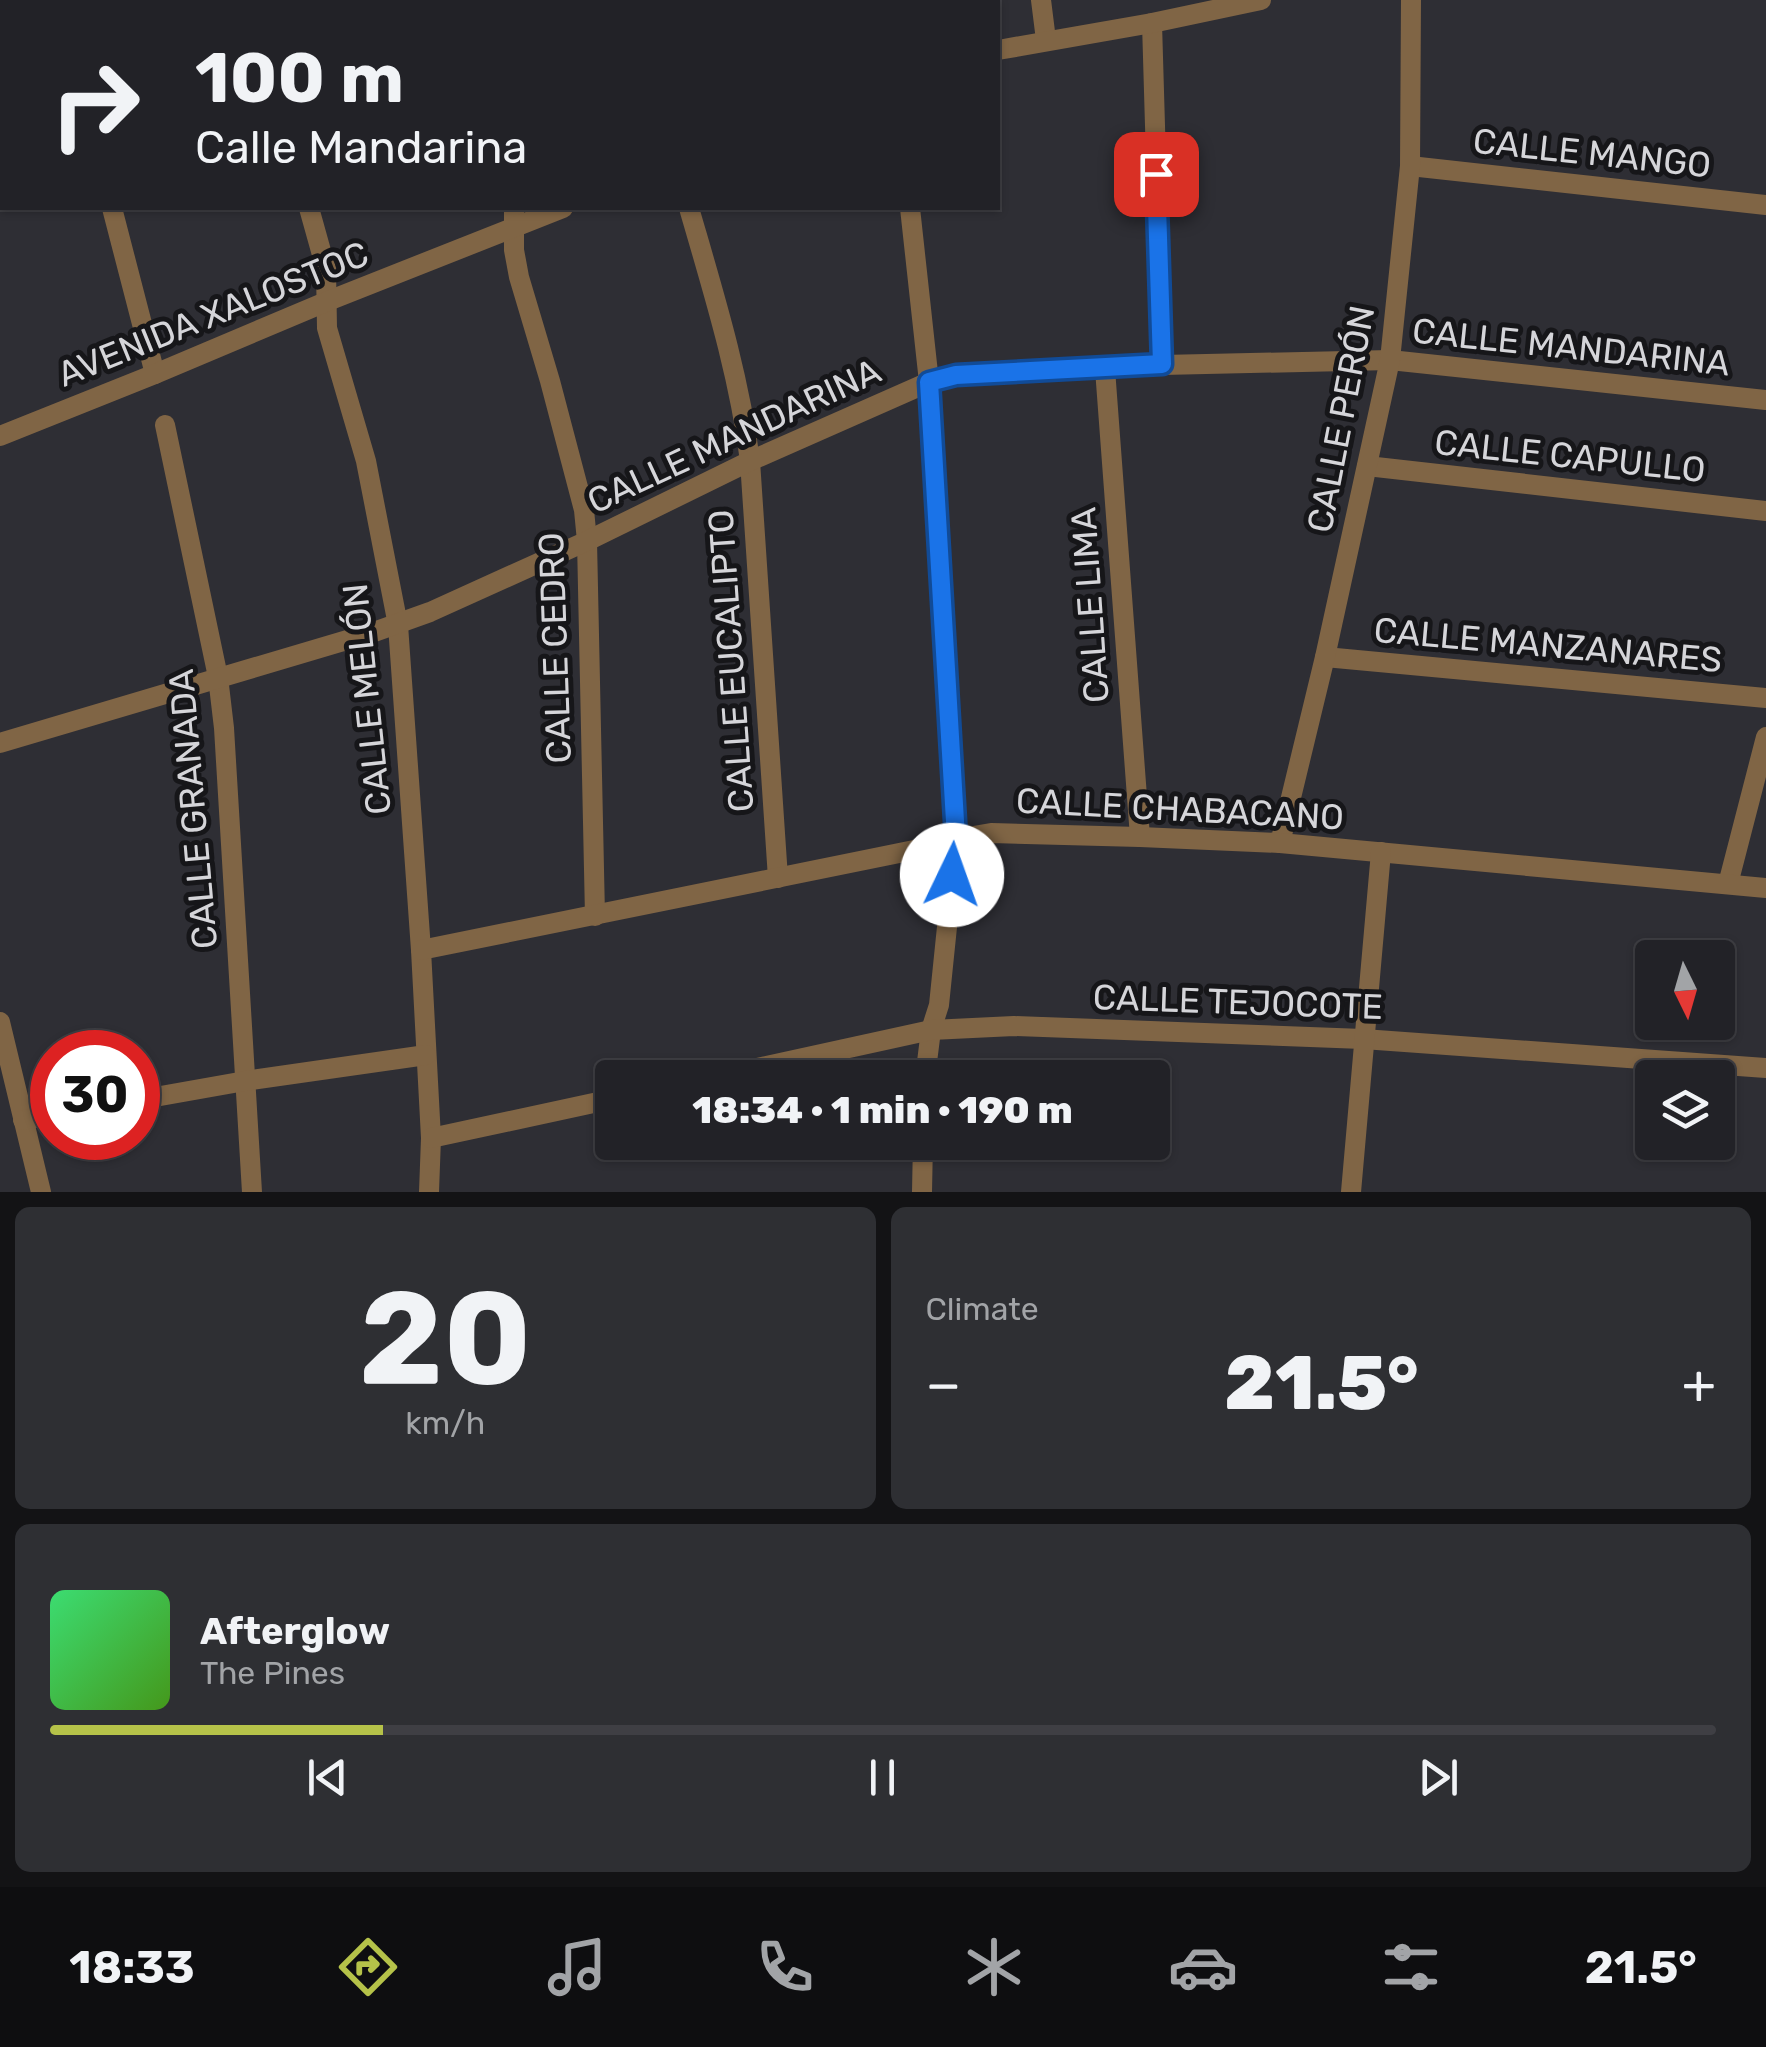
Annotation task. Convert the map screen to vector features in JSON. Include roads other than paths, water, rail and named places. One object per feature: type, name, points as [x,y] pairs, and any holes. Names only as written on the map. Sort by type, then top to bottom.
[{"type":"street","points":[[1041,0],[1046,40]]},
{"type":"street","points":[[1000,50],[1261,0]]},
{"type":"street","name":"CALLE PERÓN","points":[[1280,843],[1390,360],[1410,166],[1411,0]]},
{"type":"street","points":[[1152,22],[1162,364]]},
{"type":"street","name":"CALLE MANGO","points":[[1410,166],[1766,205]]},
{"type":"street","points":[[113,210],[155,374]]},
{"type":"street","name":"CALLE MELÓN","points":[[311,210],[326,269],[328,328],[366,462],[398,624],[421,950],[431,1138],[429,1192]]},
{"type":"street","name":"AVENIDA XALOSTOC","points":[[0,436],[328,301],[514,218],[553,210]]},
{"type":"street","name":"CALLE EUCALIPTO","points":[[689,210],[745,420],[778,878]]},
{"type":"street","points":[[910,210],[929,382],[956,838],[938,1006],[927,1060]]},
{"type":"street","name":"CALLE CEDRO","points":[[514,218],[518,277],[584,510],[595,916]]},
{"type":"street","name":"CALLE MANDARINA","points":[[0,743],[430,612],[750,461],[929,382],[956,375],[1162,364],[1390,360],[1766,400]]},
{"type":"street","name":"CALLE LIMA","points":[[1105,368],[1140,836]]},
{"type":"street","name":"CALLE GRANADA","points":[[165,425],[218,677],[224,728],[252,1192]]},
{"type":"street","name":"CALLE CAPULLO","points":[[1367,466],[1766,510]]},
{"type":"street","name":"CALLE MANZANARES","points":[[1325,657],[1766,698]]},
{"type":"street","points":[[1728,884],[1766,737]]},
{"type":"street","name":"CALLE CHABACANO","points":[[421,950],[990,834],[1280,843],[1766,888]]},
{"type":"street","points":[[1351,1192],[1381,852]]},
{"type":"street","points":[[0,1022],[41,1192]]},
{"type":"street","name":"CALLE TEJOCOTE","points":[[794,1060],[931,1030],[1014,1026],[1363,1038],[1766,1068]]},
{"type":"street","points":[[160,1096],[426,1054]]},
{"type":"street","points":[[431,1138],[595,1103]]},
{"type":"street","points":[[23,1120],[30,1119]]},
{"type":"street","points":[[922,1192],[923,1160]]}]
